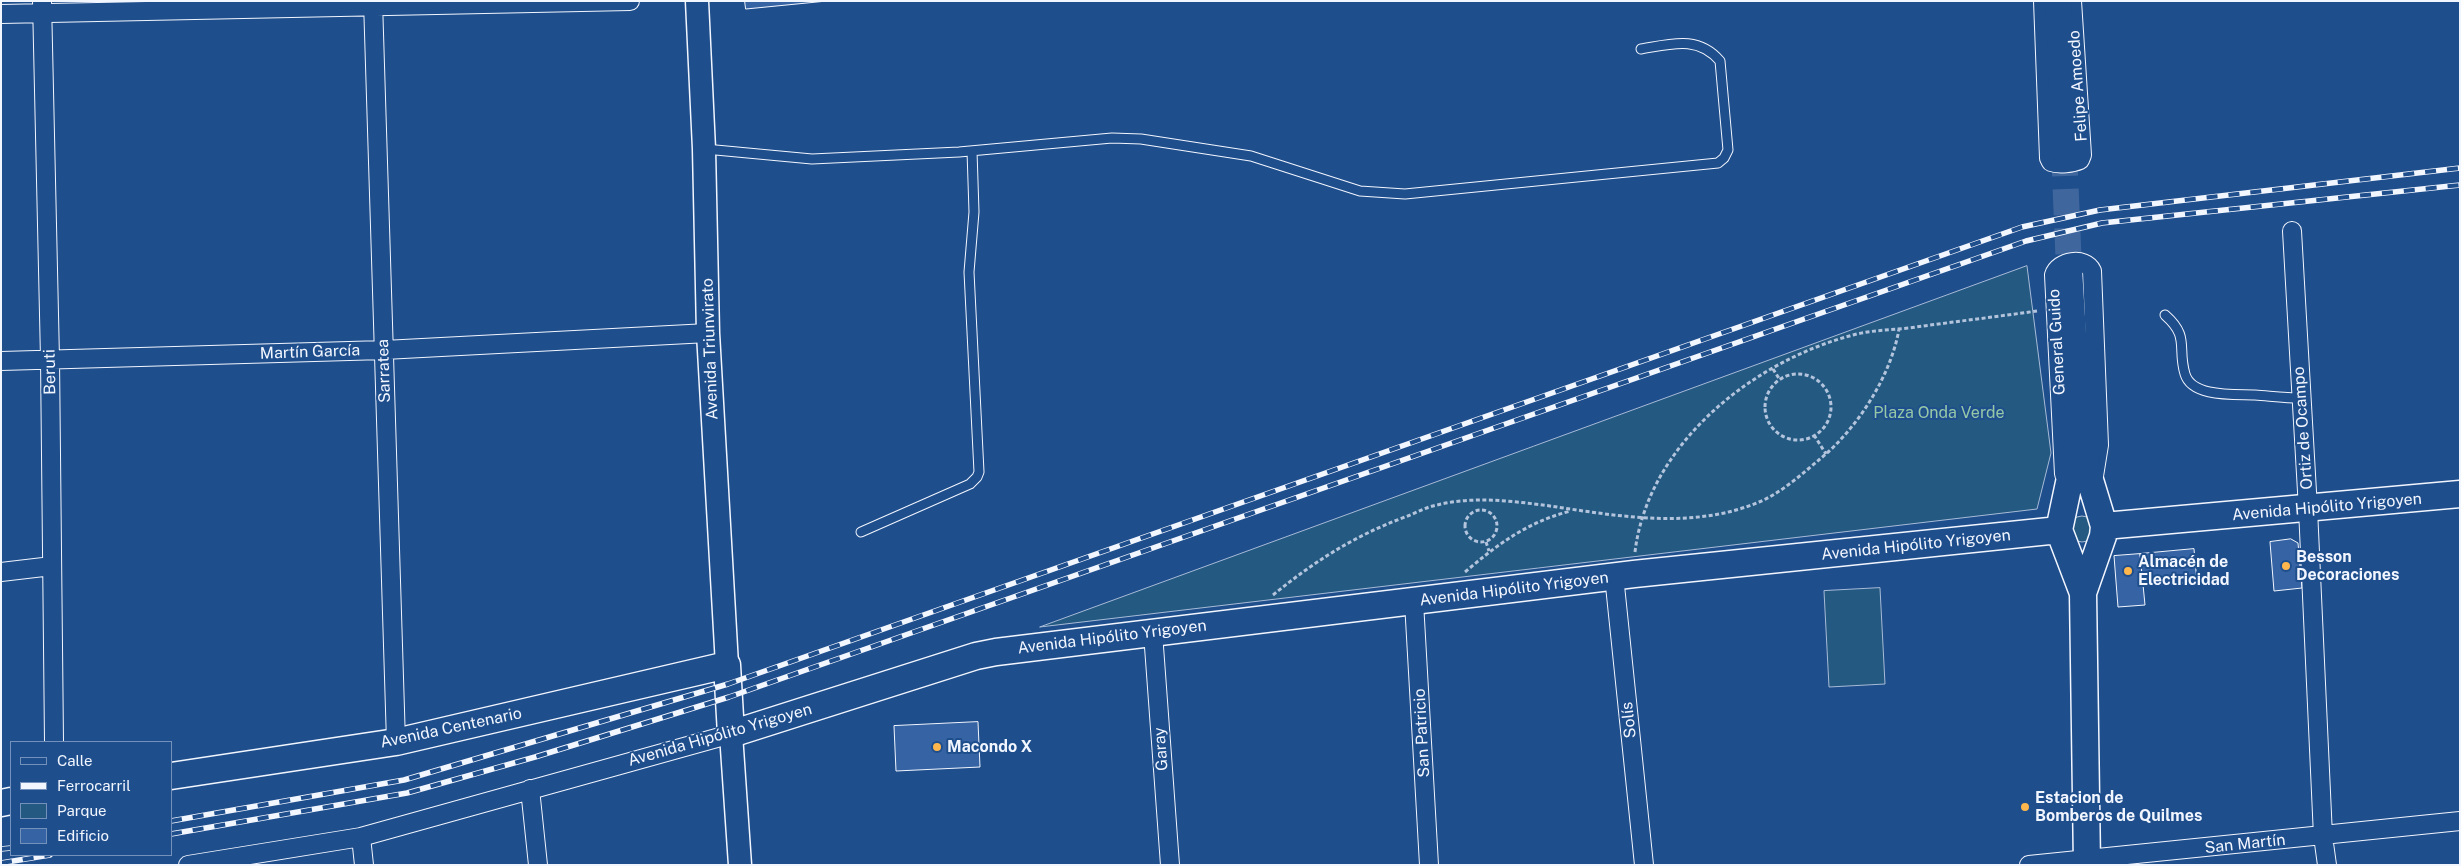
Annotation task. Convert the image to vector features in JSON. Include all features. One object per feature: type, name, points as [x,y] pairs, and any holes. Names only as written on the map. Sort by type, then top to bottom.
[{"type":"main road","name":"Felipe Amoedo","points":[[2058,1],[2064,150]]},
{"type":"main road","name":"General Guido","points":[[2068,269],[2079,430],[2092,489],[2104,526]]},
{"type":"main road","name":"General Guido","points":[[2059,530],[2079,430]]},
{"type":"main road","name":"Avenida Hipólito Yrigoyen","points":[[2104,526],[2460,494]]},
{"type":"main road","points":[[2086,862],[2083,593],[2103,536],[2104,526]]},
{"type":"main road","name":"Avenida Hipólito Yrigoyen","points":[[731,734],[976,656],[1624,575],[2059,530]]},
{"type":"main road","points":[[2059,530],[2083,593]]},
{"type":"main road","name":"Avenida Triunvirato","points":[[727,665],[731,734]]},
{"type":"main road","name":"Avenida Centenario","points":[[172,776],[396,742],[727,665]]},
{"type":"street","points":[[1,14],[42,7],[630,1]]},
{"type":"street","name":"Avenida Triunvirato","points":[[696,1],[704,149],[708,333],[727,665]]},
{"type":"street","name":"Felipe Amoedo","points":[[2043,1],[2049,158],[2056,164],[2076,162],[2080,160],[2082,155],[2072,1]]},
{"type":"street","name":"Sarratea","points":[[374,4],[396,742]]},
{"type":"street","name":"Beruti","points":[[42,7],[50,359],[54,741]]},
{"type":"street","name":"Ortiz de Ocampo","points":[[2292,231],[2300,398],[2308,509],[2323,836],[2327,865]]},
{"type":"street","name":"General Guido","points":[[2067,496],[2063,464],[2054,276],[2058,266],[2062,263],[2082,262],[2090,267],[2092,271],[2099,445],[2092,489]]},
{"type":"street","name":"Martín García","points":[[1,361],[384,350],[708,333]]},
{"type":"street","points":[[1,572],[52,566]]},
{"type":"street","name":"Solís","points":[[1624,575],[1644,865]]},
{"type":"street","name":"San Patricio","points":[[1414,602],[1429,865]]},
{"type":"street","name":"Garay","points":[[1153,633],[1170,865]]},
{"type":"street","points":[[731,734],[740,865]]},
{"type":"street","name":"Avenida Hipólito Yrigoyen","points":[[188,865],[361,837],[731,734]]},
{"type":"street","points":[[530,789],[538,865]]},
{"type":"street","name":"San Martín","points":[[2029,865],[2086,862],[2460,821]]},
{"type":"street","points":[[361,837],[364,865]]},
{"type":"lane","points":[[704,149],[812,159],[972,151],[1112,138],[1163,141],[1251,156],[1336,185],[1381,194],[1404,194],[1718,163],[1724,158],[1728,150],[1720,62],[1714,55],[1690,42],[1641,49]]},
{"type":"lane","points":[[861,532],[970,484],[979,472],[969,272],[974,212],[972,151]]},
{"type":"lane","points":[[2165,315],[2175,324],[2181,334],[2185,375],[2193,385],[2221,395],[2300,398]]},
{"type":"path","points":[[1624,575],[1635,550],[1641,518],[1649,494],[1688,436],[1716,407],[1752,380],[1804,354],[1851,335],[1873,330],[1899,329],[2055,309]]},
{"type":"path","points":[[1269,598],[1318,560],[1353,539],[1437,505],[1478,501],[1516,502],[1641,518],[1726,513],[1760,502],[1826,454],[1852,429],[1870,401],[1887,368],[1897,343],[1899,329]]},
{"type":"path","points":[[1773,369],[1780,380]]},
{"type":"path","points":[[1797,374],[1808,375],[1818,380],[1826,389],[1830,399],[1831,411],[1828,422],[1814,435],[1802,439],[1792,439],[1778,432],[1768,420],[1766,400],[1770,390],[1780,380],[1797,374]]},
{"type":"path","points":[[1814,435],[1826,454]]},
{"type":"path","points":[[1478,501],[1479,510]]},
{"type":"path","points":[[1479,510],[1484,510],[1493,515],[1497,525],[1494,535],[1486,542],[1475,542],[1465,529],[1466,519],[1479,510]]},
{"type":"path","points":[[1447,598],[1465,572],[1489,551],[1520,530],[1555,514],[1574,510]]},
{"type":"path","points":[[1486,542],[1489,551]]},
{"type":"green space","name":"Plaza Onda Verde","points":[[2027,266],[2051,453],[2037,509],[1040,627]]},
{"type":"green space","points":[[2082,516],[2091,520],[2095,529],[2091,538],[2082,542],[2073,538],[2069,529],[2073,520]]},
{"type":"green space","points":[[1880,588],[1885,684],[1829,687],[1824,591]]},
{"type":"building","points":[[745,1],[827,1],[746,9]]},
{"type":"building","name":"Besson Decoraciones","points":[[2291,539],[2298,543],[2302,588],[2274,591],[2270,542]]},
{"type":"building","points":[[2194,549],[2197,582],[2143,586],[2140,554]]},
{"type":"building","name":"Almacén de Electricidad","points":[[2140,554],[2145,605],[2118,607],[2114,556]]},
{"type":"building","name":"Macondo X","points":[[978,722],[980,767],[896,771],[894,726]]},
{"type":"tunnel","points":[[2064,150],[2069,269]]},
{"type":"railway","points":[[172,821],[404,780],[728,684],[2022,227],[2100,210],[2460,168]]},
{"type":"railway","points":[[172,834],[407,793],[535,757],[729,697],[2026,241],[2102,223],[2460,185]]},
{"type":"railway","points":[[1,849],[10,848]]},
{"type":"railway","points":[[1,863],[44,856]]},
{"type":"place","name":"Besson Decoraciones","points":[[2286,566]]},
{"type":"place","name":"Almacén de Electricidad","points":[[2128,571]]},
{"type":"place","name":"Macondo X","points":[[937,747]]},
{"type":"place","name":"Estacion de Bomberos de Quilmes","points":[[2025,807]]}]
